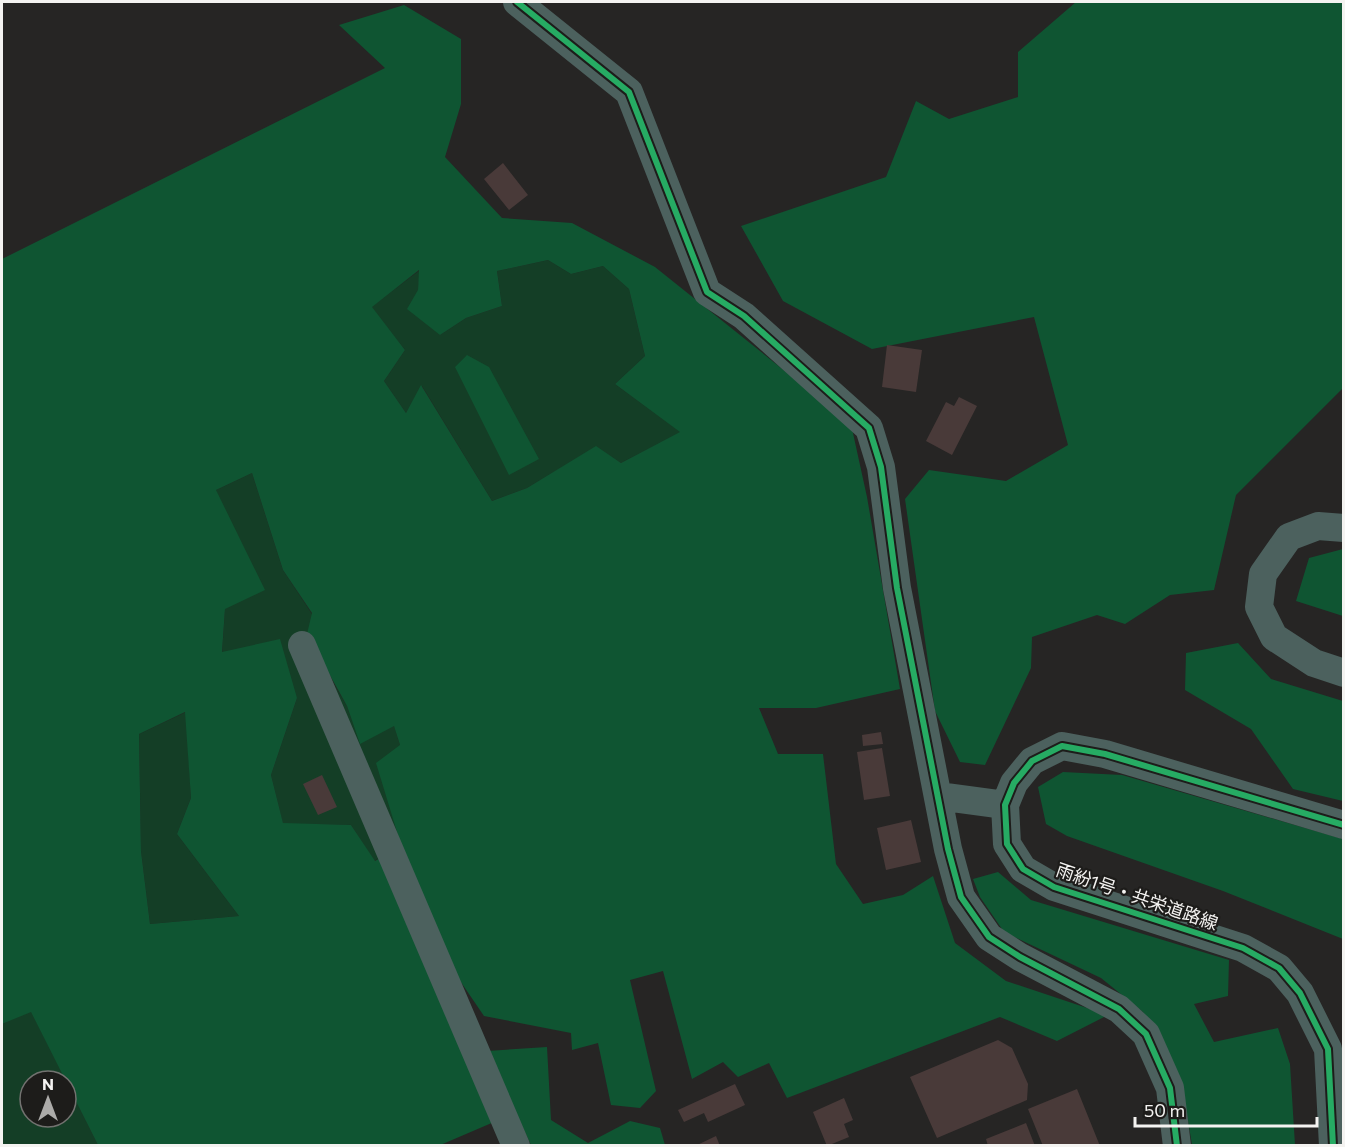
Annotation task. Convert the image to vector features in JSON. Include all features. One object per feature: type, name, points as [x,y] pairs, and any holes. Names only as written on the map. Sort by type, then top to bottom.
[{"type":"street","points":[[517,2],[629,92],[707,292],[744,316],[869,428],[881,467],[897,588],[938,796],[961,897],[989,937],[1020,957],[1119,1009],[1146,1034],[1170,1088],[1177,1146]]},
{"type":"street","points":[[1344,528],[1318,526],[1289,537],[1263,574],[1259,607],[1274,637],[1314,663],[1344,673]]},
{"type":"street","points":[[302,645],[516,1146]]},
{"type":"street","name":"雨紛1号・共栄道路線","points":[[1333,1146],[1328,1049],[1300,993],[1279,968],[1243,948],[1054,887],[1033,875],[1023,869],[1007,844],[1005,805],[1014,783],[1032,760],[1062,746],[1105,754],[1344,825]]},
{"type":"street","points":[[938,796],[1005,805]]},
{"type":"green space","points":[[1076,2],[1343,2],[1343,388],[1236,495],[1214,590],[1170,595],[1125,624],[1097,615],[1032,637],[1031,668],[985,765],[960,762],[935,711],[905,499],[929,470],[1006,481],[1068,445],[1034,317],[872,349],[783,301],[741,226],[886,177],[916,101],[949,119],[1018,97],[1018,52]]},
{"type":"green space","points":[[404,5],[461,39],[461,104],[445,157],[502,218],[572,223],[655,267],[851,424],[867,497],[900,689],[816,708],[759,708],[778,754],[823,754],[836,864],[863,904],[903,895],[933,876],[955,943],[1006,981],[1108,1015],[1057,1041],[1000,1017],[787,1098],[769,1063],[738,1077],[723,1062],[692,1079],[663,971],[630,980],[656,1091],[640,1108],[611,1105],[598,1043],[572,1050],[571,1033],[484,1016],[454,972],[494,1122],[438,1146],[98,1145],[78,1105],[78,1069],[60,1069],[31,1012],[2,1024],[2,259],[385,68],[339,25]],"holes":[[[548,260],[571,274],[603,266],[629,289],[645,356],[615,384],[680,432],[621,463],[596,446],[527,488],[492,501],[421,385],[406,413],[384,381],[405,350],[372,307],[419,270],[418,290],[407,309],[440,335],[466,318],[502,306],[497,271]],[[252,473],[283,570],[312,613],[307,634],[347,706],[360,744],[394,726],[400,745],[376,763],[401,845],[375,861],[351,825],[283,823],[271,775],[297,698],[280,639],[222,652],[225,609],[265,590],[216,490]],[[185,712],[191,798],[177,834],[239,916],[150,924],[141,851],[139,734]]]},
{"type":"green space","points":[[548,260],[571,274],[603,266],[629,289],[645,356],[615,384],[681,432],[621,463],[596,447],[527,488],[492,501],[422,386],[406,413],[384,381],[405,350],[371,307],[420,270],[418,290],[440,335],[466,318],[502,306],[497,271]]},
{"type":"green space","points":[[467,355],[489,367],[539,459],[509,475],[455,367]]},
{"type":"green space","points":[[252,473],[283,570],[312,614],[320,661],[347,706],[360,743],[394,725],[400,745],[401,845],[374,861],[351,825],[283,824],[271,775],[297,698],[222,653],[225,609],[216,490]]},
{"type":"green space","points":[[1343,549],[1343,616],[1296,601],[1309,558]]},
{"type":"green space","points":[[1238,643],[1271,679],[1343,701],[1343,801],[1293,789],[1251,729],[1185,690],[1186,653]]},
{"type":"green space","points":[[186,712],[191,798],[177,834],[239,916],[150,924],[141,851],[139,734]]},
{"type":"green space","points":[[1063,772],[1122,775],[1343,839],[1343,939],[1223,891],[1067,836],[1046,824],[1038,787]]},
{"type":"green space","points":[[998,872],[1031,900],[1229,960],[1228,996],[1194,1004],[1214,1042],[1278,1028],[1290,1064],[1295,1145],[1192,1145],[1184,1096],[1143,1012],[1101,978],[1004,932],[980,897],[973,879]]},
{"type":"green space","points":[[31,1011],[60,1069],[18,1069],[18,1129],[78,1129],[78,1105],[98,1145],[2,1146],[2,1024]]},
{"type":"green space","points":[[547,1047],[551,1120],[588,1143],[630,1121],[660,1128],[665,1145],[531,1145],[487,1051]]},
{"type":"building","points":[[503,163],[528,195],[509,210],[484,179]]},
{"type":"building","points":[[887,345],[922,350],[916,392],[882,387]]},
{"type":"building","points":[[959,397],[977,406],[952,455],[926,441],[946,402],[954,406]]},
{"type":"building","points":[[881,732],[883,744],[863,746],[862,735]]},
{"type":"building","points":[[882,748],[890,796],[864,800],[857,752]]},
{"type":"building","points":[[322,775],[337,807],[318,815],[303,784]]},
{"type":"building","points":[[911,820],[921,862],[886,870],[877,828]]},
{"type":"building","points":[[998,1040],[1012,1048],[1028,1084],[1027,1100],[937,1138],[910,1077]]},
{"type":"building","points":[[735,1084],[745,1105],[708,1122],[704,1113],[684,1122],[678,1110]]},
{"type":"building","points":[[1077,1089],[1100,1146],[1043,1146],[1028,1109]]},
{"type":"building","points":[[844,1098],[853,1120],[844,1124],[849,1137],[827,1146],[813,1112]]},
{"type":"building","points":[[1026,1123],[1035,1146],[988,1146],[986,1139]]},
{"type":"building","points":[[716,1136],[720,1146],[695,1146]]},
{"type":"cycle path","points":[[517,2],[629,92],[707,292],[744,316],[869,428],[881,467],[897,588],[948,849],[961,897],[989,937],[1020,957],[1119,1009],[1146,1034],[1170,1088],[1177,1146]]},
{"type":"cycle path","points":[[1333,1146],[1328,1049],[1300,993],[1279,968],[1243,948],[1054,887],[1023,869],[1007,844],[1005,805],[1014,783],[1032,761],[1062,746],[1105,754],[1344,825]]}]
